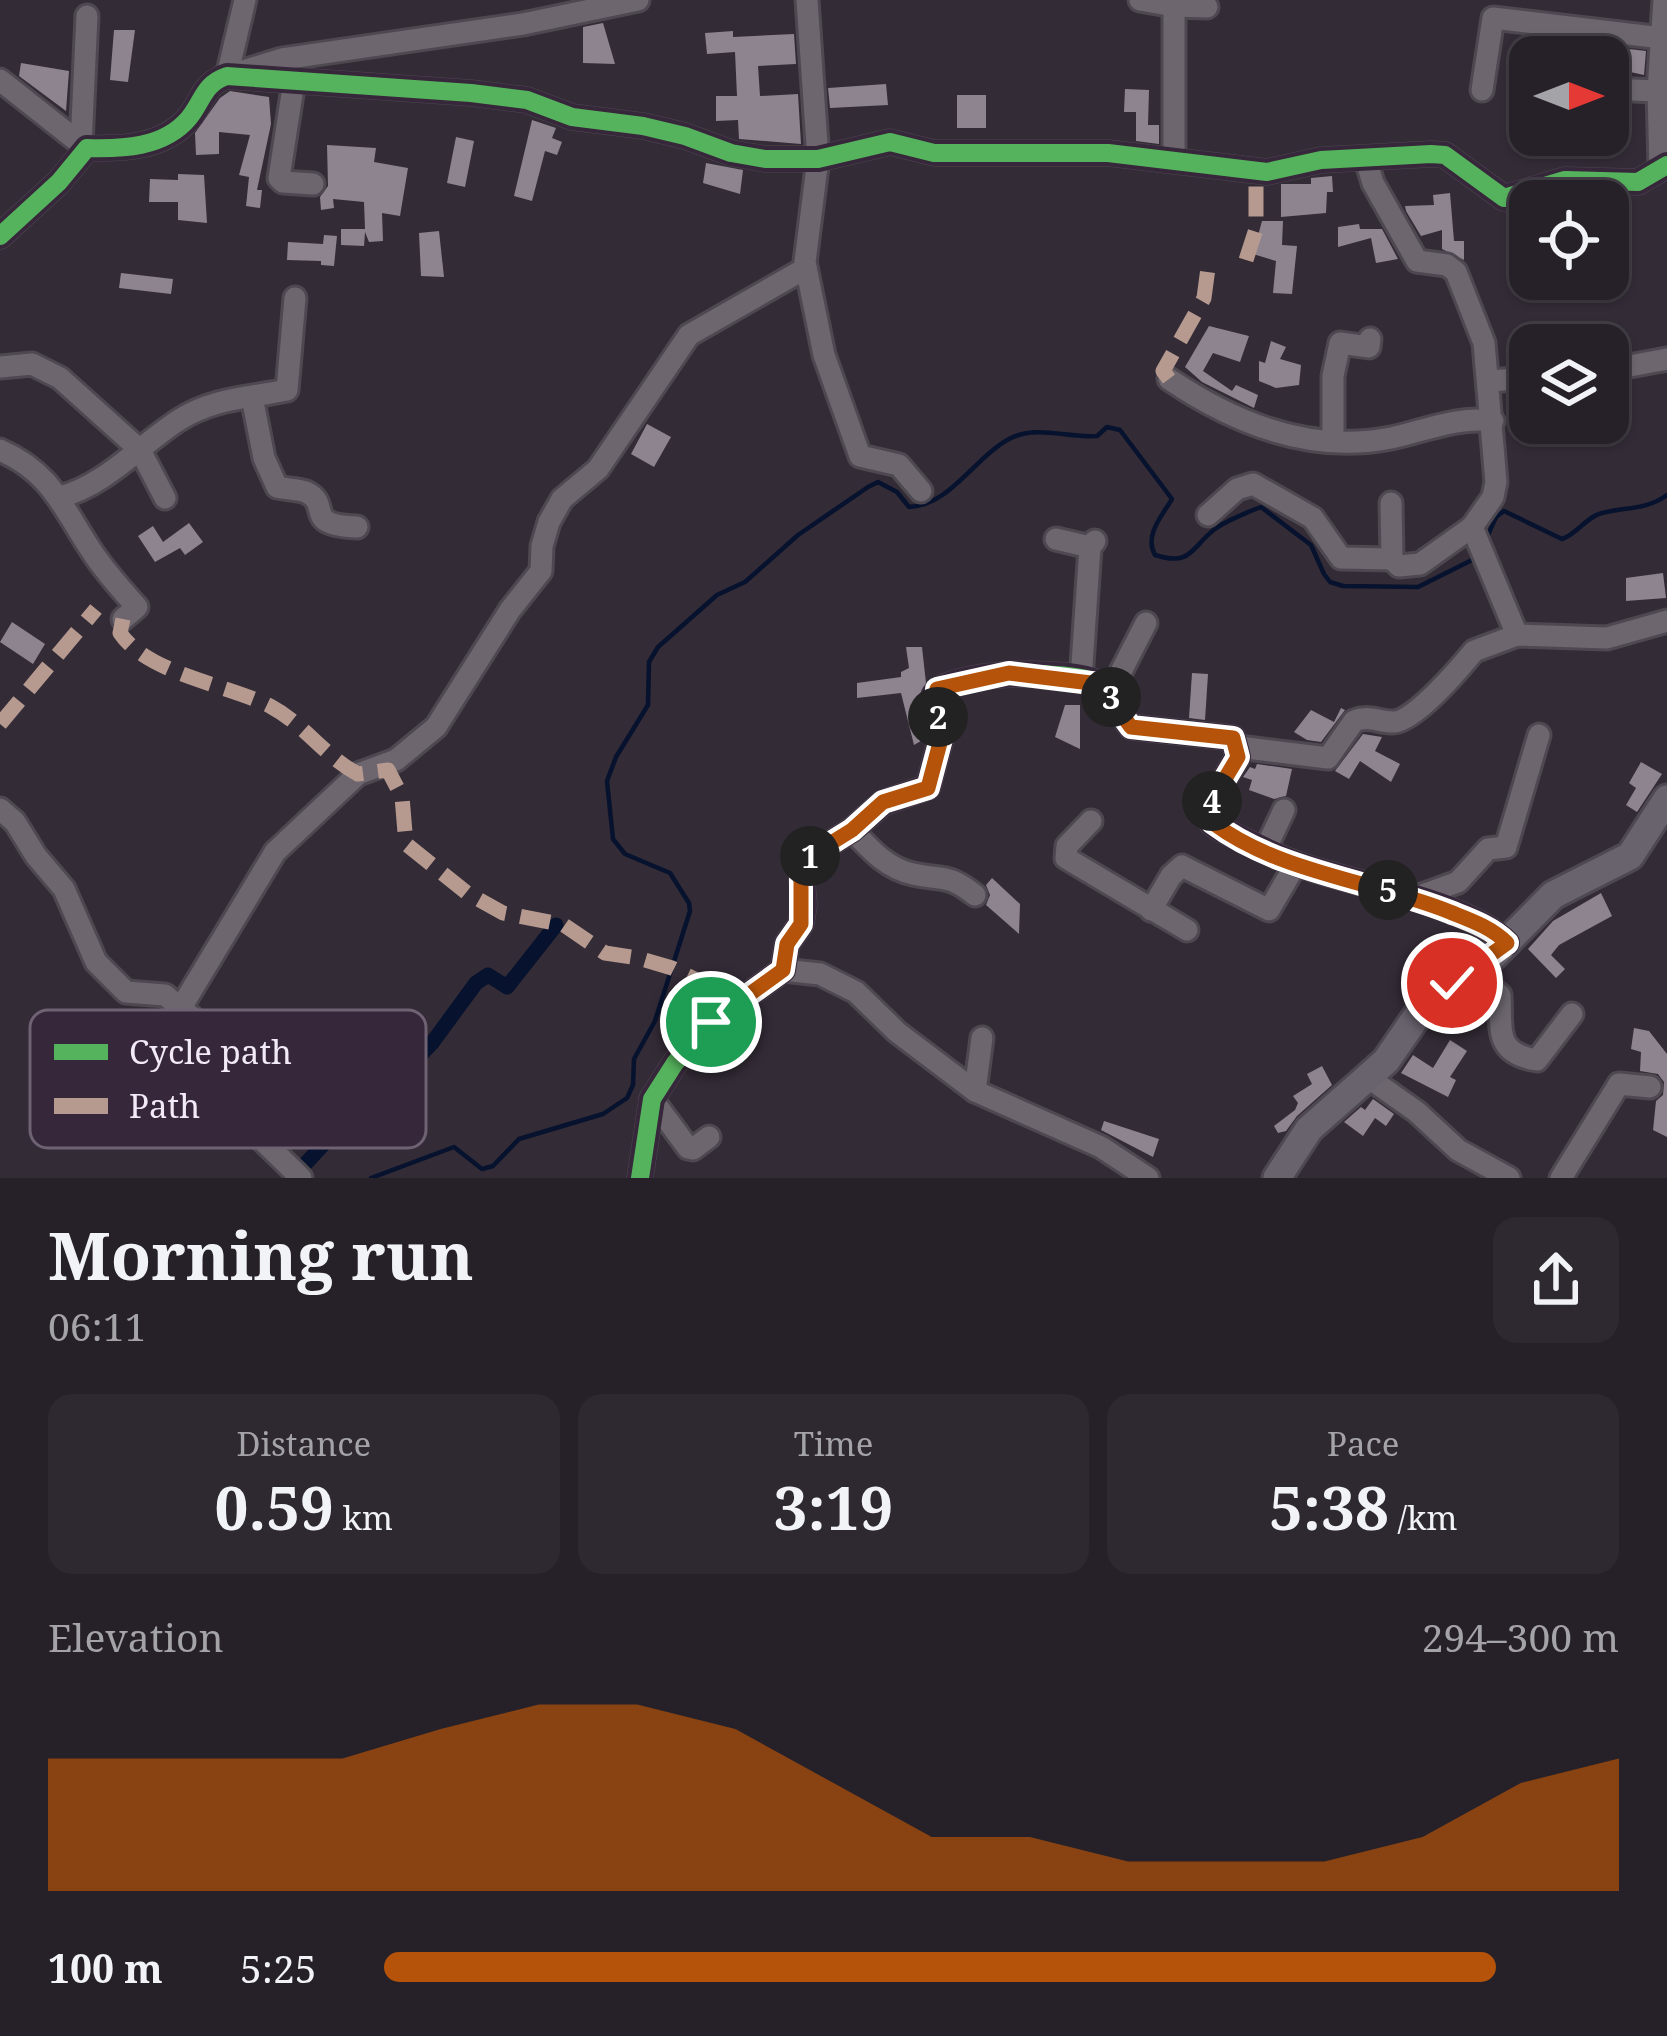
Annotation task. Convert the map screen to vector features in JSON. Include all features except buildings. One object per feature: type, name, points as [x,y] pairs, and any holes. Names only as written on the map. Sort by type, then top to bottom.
[{"type":"main road","points":[[1276,1178],[1309,1129],[1369,1078],[1397,1048],[1419,1012],[1507,943],[1553,895],[1630,856],[1667,799]]},
{"type":"street","points":[[227,76],[245,0]]},
{"type":"street","points":[[0,80],[84,146],[141,145],[174,132],[187,121],[211,82],[282,59],[523,24],[638,0]]},
{"type":"street","points":[[807,0],[818,159],[806,268],[824,355],[860,456],[899,465],[921,491]]},
{"type":"street","points":[[1140,0],[1207,7]]},
{"type":"street","points":[[227,76],[527,100],[572,117],[685,136],[731,153],[765,159],[818,159],[890,142],[934,153],[1108,153],[1256,172],[1321,160],[1445,155],[1504,198],[1564,180],[1638,182],[1664,167],[1658,91],[1664,0]]},
{"type":"street","points":[[1174,6],[1174,159]]},
{"type":"street","points":[[1482,90],[1490,22],[1519,10],[1570,29],[1662,38]]},
{"type":"street","points":[[0,236],[59,182],[84,146],[87,16]]},
{"type":"street","points":[[1570,29],[1570,36]]},
{"type":"street","points":[[294,81],[279,178],[313,184]]},
{"type":"street","points":[[1629,90],[1658,91]]},
{"type":"street","points":[[1208,515],[1237,489],[1253,484],[1313,518],[1341,558],[1392,559],[1399,566],[1420,564],[1472,527],[1492,497],[1496,482],[1484,343],[1456,272],[1447,265],[1423,264],[1413,256],[1367,171],[1366,160]]},
{"type":"street","points":[[182,1006],[216,957],[275,852],[358,774],[396,760],[436,728],[510,610],[541,571],[545,533],[562,499],[598,469],[688,335],[806,268]]},
{"type":"street","points":[[60,497],[84,491],[179,419],[219,399],[287,390],[295,298]]},
{"type":"street","points":[[1333,440],[1334,376],[1340,343],[1369,347],[1370,339]]},
{"type":"street","points":[[1629,366],[1667,358]]},
{"type":"street","points":[[0,368],[44,367],[140,450],[165,497]]},
{"type":"street","points":[[1168,379],[1198,399],[1283,436],[1371,441],[1474,418],[1492,421]]},
{"type":"street","points":[[1490,381],[1509,380]]},
{"type":"street","points":[[252,397],[263,458],[277,487],[305,492],[330,526],[357,527]]},
{"type":"street","points":[[0,450],[39,475],[60,497],[90,550],[137,607],[123,620]]},
{"type":"street","points":[[1391,502],[1392,559]]},
{"type":"street","points":[[1472,527],[1517,635]]},
{"type":"street","points":[[1056,539],[1093,544],[1081,680]]},
{"type":"street","points":[[1239,747],[1328,758],[1354,721],[1362,717],[1391,722],[1409,717],[1474,651],[1517,635],[1607,638],[1667,621]]},
{"type":"street","points":[[1110,693],[1146,623]]},
{"type":"street","points":[[640,1178],[652,1099],[693,1040],[783,970],[787,944],[801,924],[801,868],[807,858],[852,830],[883,802],[928,788],[941,739],[937,689],[1009,673],[1081,680],[1099,684],[1110,693],[1114,709],[1131,727],[1233,738],[1238,757],[1213,799],[1213,823],[1296,864],[1414,898],[1478,924],[1507,943]]},
{"type":"street","points":[[1414,898],[1458,882],[1488,849],[1506,847],[1539,735]]},
{"type":"street","points":[[0,809],[64,889],[96,962],[126,992],[165,995],[186,1010]]},
{"type":"street","points":[[1265,850],[1283,810]]},
{"type":"street","points":[[1091,821],[1067,846],[1066,858],[1187,930]]},
{"type":"street","points":[[852,830],[880,860],[909,873],[953,878],[975,895]]},
{"type":"street","points":[[1151,910],[1182,866],[1270,910],[1296,864]]},
{"type":"street","points":[[1471,969],[1499,995],[1498,1034],[1533,1062],[1572,1014]]},
{"type":"street","points":[[783,970],[820,974],[856,992],[896,1032],[975,1090],[1101,1147],[1148,1178]]},
{"type":"street","points":[[975,1090],[982,1038]]},
{"type":"street","points":[[1369,1078],[1418,1112],[1458,1150],[1509,1178]]},
{"type":"street","points":[[1561,1178],[1619,1084],[1650,1087]]},
{"type":"street","points":[[652,1099],[688,1148],[709,1137]]},
{"type":"street","points":[[270,1148],[301,1178]]},
{"type":"waterway","points":[[371,1178],[454,1147],[482,1169],[493,1166],[519,1139],[603,1114],[627,1098],[633,1085],[634,1059],[655,1021],[690,911],[670,873],[625,854],[613,839],[607,781],[648,705],[649,662],[658,647],[717,595],[745,582],[798,535],[868,487],[878,482],[897,492],[909,507],[924,504],[950,489],[1011,438],[1042,432],[1097,436],[1107,427],[1120,430],[1172,499],[1153,533],[1155,555],[1184,557],[1219,526],[1261,507],[1311,545],[1330,582],[1343,586],[1418,587],[1478,557]]},
{"type":"waterway","points":[[1487,537],[1504,511],[1562,539],[1596,515],[1644,506],[1667,495]]},
{"type":"waterway","points":[[426,1049],[476,983],[488,975],[507,987],[556,925]]},
{"type":"waterway","points":[[295,1175],[320,1148]]},
{"type":"marked path","points":[[1246,260],[1256,229],[1256,172]]},
{"type":"marked path","points":[[1169,379],[1163,371],[1204,298],[1208,268]]},
{"type":"marked path","points":[[0,724],[96,609]]},
{"type":"marked path","points":[[123,619],[120,633],[149,659],[270,706],[358,774],[388,770],[402,797],[406,844],[467,893],[503,913],[564,925],[605,953],[672,968],[741,1002]]},
{"type":"cycle path","points":[[0,236],[59,182],[87,148],[128,147],[167,135],[189,118],[208,88],[227,76],[527,100],[572,117],[643,126],[765,159],[818,159],[890,142],[934,153],[1108,153],[1267,172],[1321,160],[1431,154],[1445,155],[1504,198],[1565,180],[1638,182],[1667,165]]},
{"type":"cycle path","points":[[640,1178],[652,1099],[675,1063],[711,1022],[783,970],[787,944],[801,924],[801,868],[807,858],[852,830],[883,803],[928,787],[941,739],[934,695],[964,681],[1013,674],[1083,678],[1102,686],[1131,727],[1233,738],[1238,757],[1212,799],[1212,823],[1220,829],[1297,864],[1437,905],[1488,928],[1507,943]]},
{"type":"route","points":[[711,1022],[783,970],[787,944],[801,924],[801,868],[807,858],[852,830],[883,802],[928,788],[941,739],[937,689],[1009,673],[1099,684],[1131,727],[1233,738],[1238,757],[1213,799],[1213,823],[1296,864],[1414,898],[1478,924],[1507,943],[1452,983]]}]
